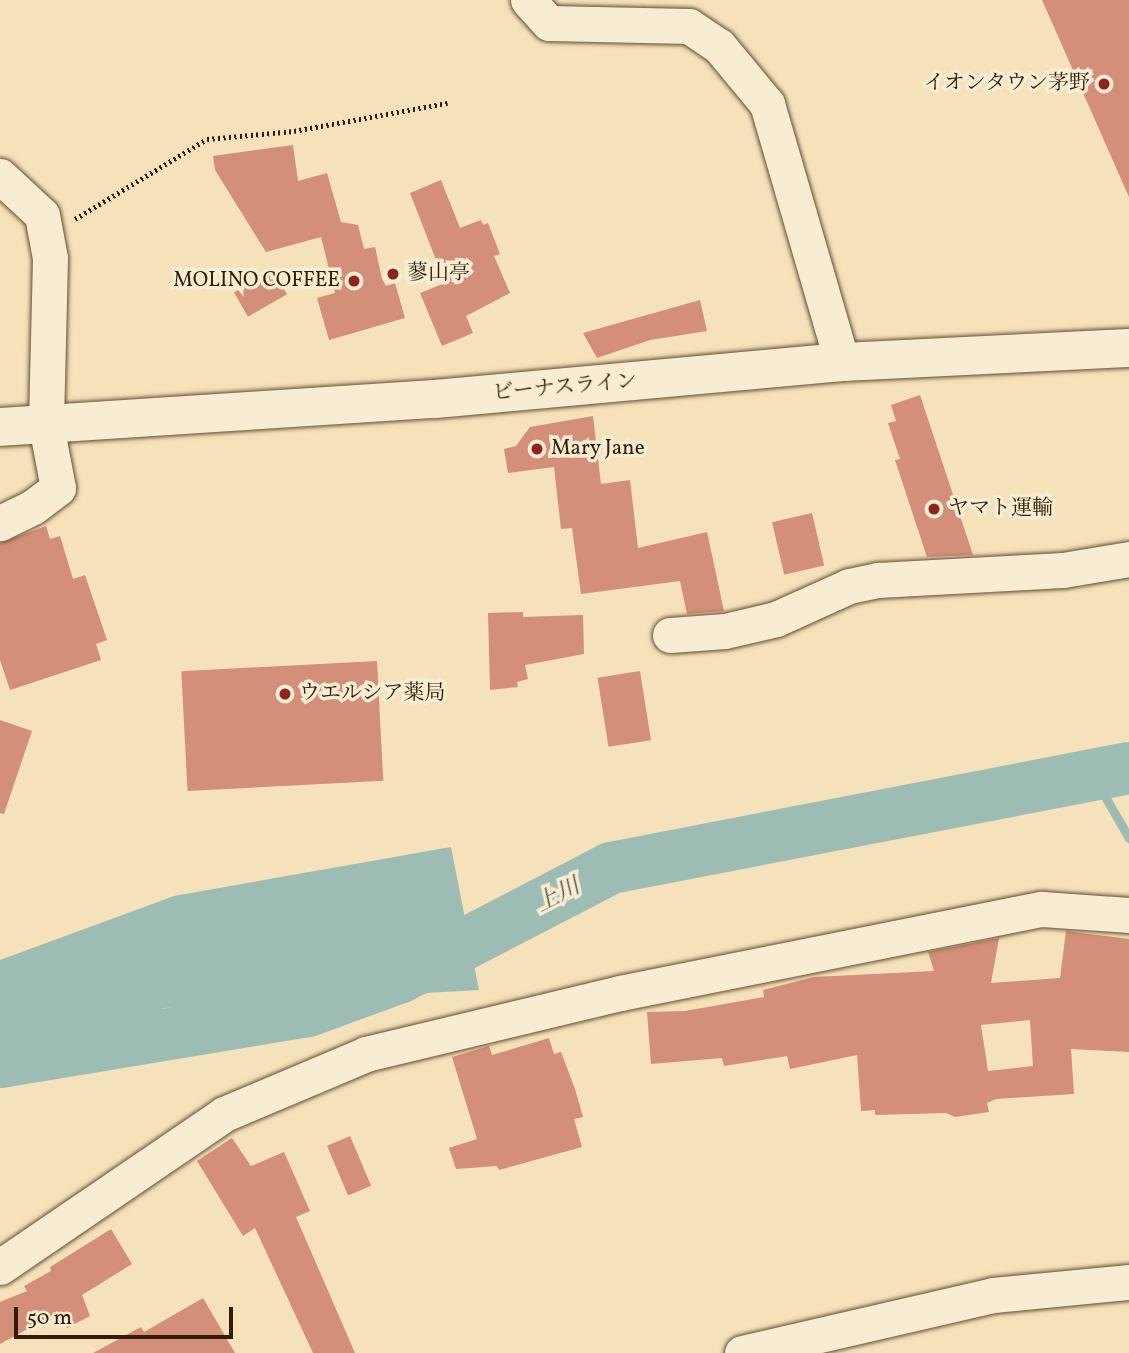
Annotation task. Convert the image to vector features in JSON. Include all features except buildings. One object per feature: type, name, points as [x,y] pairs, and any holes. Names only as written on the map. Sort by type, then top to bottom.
[{"type":"main road","name":"ビーナスライン","points":[[0,427],[449,398],[842,362],[1129,348]]},
{"type":"street","points":[[528,0],[549,23],[689,26],[719,46],[767,104],[842,362]]},
{"type":"street","points":[[0,176],[42,215],[51,258],[46,425],[58,488],[33,507],[0,523]]},
{"type":"street","points":[[670,635],[724,631],[776,619],[849,586],[878,580],[1063,570],[1129,559]]},
{"type":"street","points":[[0,1267],[224,1114],[366,1054],[620,993],[1042,909],[1129,915]]},
{"type":"street","points":[[741,1353],[993,1294],[1129,1282]]},
{"type":"path","points":[[45,232],[98,209],[207,139],[294,131],[447,103]]},
{"type":"water","points":[[451,847],[479,990],[164,1008],[0,1061],[0,960],[174,896]]},
{"type":"waterway","name":"上川","points":[[0,1062],[308,1011],[401,977],[611,868],[1129,768]]},
{"type":"waterway","points":[[1093,776],[1129,838]]},
{"type":"place","name":"イオンタウン茅野","points":[[1104,84]]},
{"type":"place","name":"蓼山亭","points":[[393,274]]},
{"type":"place","name":"MOLINO COFFEE","points":[[354,281]]},
{"type":"place","name":"Mary Jane","points":[[537,449]]},
{"type":"place","name":"ヤマト運輸","points":[[934,509]]},
{"type":"place","name":"ウエルシア薬局","points":[[285,694]]}]
